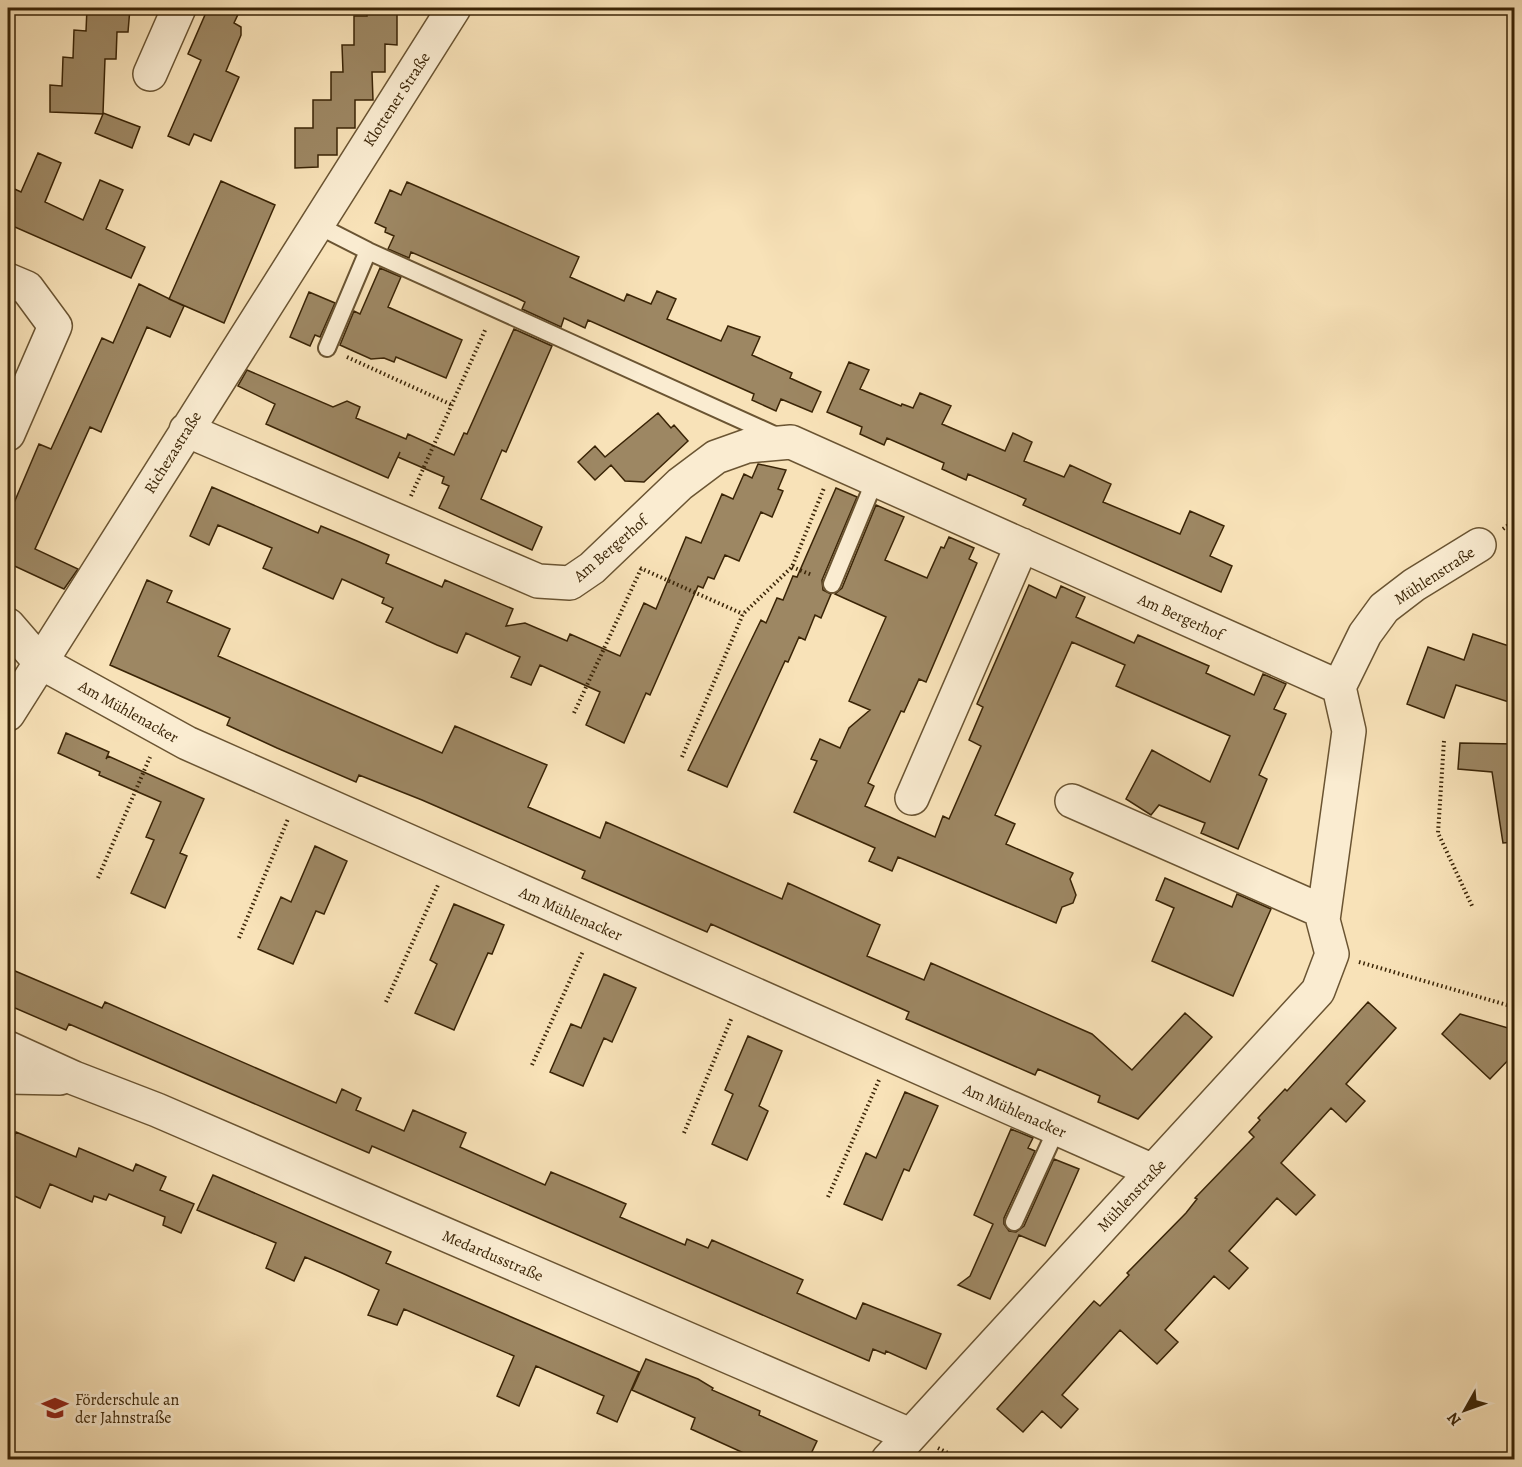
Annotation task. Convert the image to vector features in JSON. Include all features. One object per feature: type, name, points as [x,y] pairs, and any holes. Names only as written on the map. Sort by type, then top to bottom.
[{"type":"street","points":[[150,74],[179,8]]},
{"type":"street","name":"Klottener Straße","points":[[338,191],[454,8]]},
{"type":"street","name":"Richezastraße","points":[[8,714],[186,430],[319,226],[338,191]]},
{"type":"street","points":[[8,280],[27,288],[55,326],[8,434]]},
{"type":"street","name":"Am Bergerhof","points":[[186,430],[538,581],[570,583],[615,546],[681,484],[716,457],[747,446],[791,442],[1339,687]]},
{"type":"street","points":[[912,798],[1022,545]]},
{"type":"street","name":"Mühlenstraße","points":[[1339,687],[1365,634],[1384,608],[1414,585],[1479,545]]},
{"type":"street","name":"Am Mühlenacker","points":[[8,625],[40,662],[162,729],[1153,1171]]},
{"type":"street","points":[[1332,954],[1323,920],[1349,731],[1339,687]]},
{"type":"street","points":[[1072,801],[1324,912]]},
{"type":"street","name":"Mühlenstraße","points":[[888,1460],[1318,990],[1332,954]]},
{"type":"street","name":"Medardusstraße","points":[[8,1048],[74,1078],[157,1110],[910,1436]]},
{"type":"street","name":"Medardusstraße","points":[[8,1077],[74,1078]]},
{"type":"lane","points":[[319,226],[368,251],[791,442]]},
{"type":"lane","points":[[327,348],[368,251]]},
{"type":"lane","points":[[832,584],[876,480]]},
{"type":"lane","points":[[1014,1222],[1057,1128]]},
{"type":"path","points":[[400,522],[495,309]]},
{"type":"path","points":[[327,348],[452,405]]},
{"type":"path","points":[[682,757],[743,614],[792,567],[835,462]]},
{"type":"path","points":[[615,546],[641,569],[743,614]]},
{"type":"path","points":[[574,713],[641,569]]},
{"type":"path","points":[[98,878],[162,729]]},
{"type":"path","points":[[1444,741],[1438,833],[1473,908]]},
{"type":"path","points":[[239,938],[299,792]]},
{"type":"path","points":[[386,1002],[450,859]]},
{"type":"path","points":[[532,1065],[596,924]]},
{"type":"path","points":[[1332,954],[1515,1007]]},
{"type":"path","points":[[684,1133],[743,989]]},
{"type":"path","points":[[828,1197],[891,1055]]},
{"type":"building","points":[[87,8],[130,8],[128,32],[117,32],[116,59],[105,59],[103,113],[140,127],[132,148],[95,133],[103,114],[50,112],[50,85],[62,86],[63,57],[73,58],[74,30],[86,31]]},
{"type":"building","points":[[208,8],[241,8],[234,23],[241,27],[241,35],[226,71],[239,77],[211,141],[194,134],[189,145],[168,136],[201,60],[188,54]]},
{"type":"building","points":[[367,8],[397,8],[397,45],[385,44],[385,72],[372,72],[373,100],[355,100],[355,128],[337,128],[337,155],[318,155],[318,167],[295,168],[295,128],[313,128],[313,100],[331,100],[331,72],[343,72],[342,45],[354,45],[354,16],[367,16]]},
{"type":"building","points":[[38,153],[61,163],[45,202],[83,220],[100,180],[123,190],[106,229],[145,247],[131,278],[8,224],[8,186],[21,192]]},
{"type":"building","points":[[221,181],[275,205],[224,323],[169,299]]},
{"type":"building","points":[[407,182],[579,257],[570,277],[624,301],[627,294],[651,304],[657,291],[676,299],[667,319],[721,341],[728,326],[760,337],[752,355],[792,373],[790,378],[821,392],[812,412],[781,399],[776,411],[752,400],[754,394],[588,320],[585,328],[564,318],[561,327],[522,309],[525,302],[517,298],[411,252],[409,258],[388,249],[394,236],[385,232],[386,228],[375,223],[390,190],[401,195]]},
{"type":"building","points":[[380,268],[401,277],[388,307],[462,340],[446,378],[396,357],[394,362],[384,358],[371,359],[340,345],[354,311],[360,314]]},
{"type":"building","points":[[139,284],[184,306],[170,337],[147,327],[101,432],[90,427],[35,549],[78,569],[64,589],[8,563],[8,517],[39,444],[51,449],[102,338],[113,343]]},
{"type":"building","points":[[309,292],[335,303],[320,337],[315,335],[310,346],[290,337]]},
{"type":"building","points":[[514,329],[552,346],[506,452],[502,450],[481,499],[542,527],[532,550],[439,508],[449,486],[442,483],[444,477],[398,457],[400,452],[388,478],[266,424],[275,404],[238,386],[247,370],[333,407],[347,401],[360,407],[356,418],[406,439],[408,434],[454,455],[464,433],[467,434]]},
{"type":"building","points":[[849,362],[869,370],[860,389],[901,406],[902,404],[913,408],[920,393],[951,406],[942,424],[1005,451],[1013,433],[1032,442],[1024,461],[1064,477],[1070,465],[1111,484],[1103,502],[1180,534],[1190,511],[1224,526],[1210,556],[1232,566],[1221,592],[1023,505],[1026,499],[968,474],[966,480],[942,469],[944,463],[887,438],[884,445],[860,434],[862,427],[827,412]]},
{"type":"building","points":[[658,413],[671,428],[674,425],[688,441],[644,482],[625,481],[611,465],[595,480],[578,462],[595,446],[605,457]]},
{"type":"building","points":[[758,464],[786,470],[778,489],[783,491],[772,517],[761,512],[739,561],[725,555],[714,579],[708,577],[703,588],[698,586],[650,695],[646,693],[624,743],[586,725],[600,692],[540,665],[531,685],[511,677],[520,657],[466,633],[457,653],[437,645],[386,622],[393,608],[382,603],[384,598],[342,579],[333,599],[263,568],[272,548],[218,525],[209,545],[190,536],[212,487],[318,533],[321,526],[357,541],[389,555],[386,563],[442,587],[445,580],[513,609],[506,626],[525,623],[567,641],[570,634],[620,656],[644,603],[656,609],[686,537],[701,543],[722,494],[733,499],[744,474],[752,478]]},
{"type":"building","points":[[836,488],[857,497],[822,580],[823,590],[831,594],[821,618],[815,615],[805,640],[799,637],[788,662],[785,661],[727,787],[688,770],[761,620],[766,623],[777,598],[783,600],[793,576],[797,577]]},
{"type":"building","points":[[876,505],[904,517],[885,560],[927,578],[941,547],[944,548],[949,537],[974,548],[969,559],[977,563],[926,682],[919,679],[904,712],[901,711],[868,783],[874,786],[865,806],[935,837],[943,816],[949,819],[981,746],[969,740],[983,707],[977,704],[1029,585],[1056,598],[1061,586],[1085,597],[1076,617],[1134,643],[1138,635],[1209,666],[1206,673],[1254,695],[1263,674],[1286,684],[1274,709],[1286,714],[1259,775],[1267,779],[1238,849],[1201,833],[1205,823],[1159,805],[1151,815],[1126,799],[1152,750],[1210,782],[1230,736],[1116,686],[1125,665],[1072,642],[995,815],[1015,824],[1006,844],[1073,873],[1070,879],[1076,895],[1073,903],[1062,907],[1056,923],[898,857],[892,871],[869,861],[875,848],[794,812],[817,761],[811,759],[820,739],[840,748],[849,728],[870,710],[849,701],[886,617],[835,594],[842,588]]},
{"type":"building","points":[[147,580],[172,591],[167,602],[230,629],[218,656],[442,753],[455,726],[547,765],[528,807],[600,838],[606,822],[782,899],[788,883],[880,925],[867,956],[924,980],[931,963],[1092,1034],[1132,1070],[1185,1013],[1212,1037],[1138,1119],[1098,1102],[1100,1096],[1038,1069],[1035,1075],[906,1019],[909,1012],[711,924],[707,932],[582,878],[585,871],[422,800],[359,775],[356,782],[277,748],[227,725],[230,718],[110,665]]},
{"type":"building","points":[[1473,634],[1515,648],[1515,704],[1456,685],[1444,718],[1407,704],[1428,647],[1464,660]]},
{"type":"building","points":[[66,733],[109,752],[106,759],[108,756],[204,799],[180,853],[187,856],[165,908],[131,893],[154,840],[146,837],[161,802],[99,775],[100,772],[58,753]]},
{"type":"building","points":[[1460,743],[1515,744],[1515,842],[1503,843],[1492,772],[1458,769]]},
{"type":"building","points":[[315,846],[347,861],[324,914],[316,911],[293,964],[258,949],[281,897],[291,902]]},
{"type":"building","points":[[1165,878],[1232,907],[1237,894],[1271,909],[1233,996],[1152,961],[1174,908],[1156,900]]},
{"type":"building","points":[[454,904],[504,925],[492,954],[488,953],[454,1030],[415,1013],[437,964],[430,960]]},
{"type":"building","points":[[8,968],[102,1008],[105,1002],[336,1103],[342,1089],[361,1098],[356,1110],[404,1131],[413,1110],[466,1133],[460,1147],[545,1185],[551,1172],[626,1204],[620,1217],[685,1245],[687,1239],[708,1248],[712,1240],[803,1280],[797,1293],[856,1319],[863,1303],[941,1334],[926,1369],[886,1351],[885,1354],[873,1349],[869,1361],[372,1146],[369,1153],[69,1024],[66,1030],[8,1005]]},
{"type":"building","points":[[604,974],[636,988],[612,1042],[604,1038],[583,1086],[550,1072],[571,1024],[581,1028]]},
{"type":"building","points":[[1368,1002],[1396,1028],[1346,1084],[1365,1101],[1346,1122],[1331,1108],[1281,1163],[1315,1195],[1296,1215],[1277,1198],[1229,1251],[1248,1268],[1229,1289],[1214,1276],[1165,1330],[1178,1342],[1157,1364],[1120,1330],[1062,1395],[1078,1409],[1061,1428],[1042,1411],[1023,1432],[997,1409],[1094,1301],[1100,1306],[1129,1275],[1127,1273],[1186,1213],[1197,1199],[1195,1198],[1254,1137],[1249,1132],[1260,1120],[1258,1118],[1285,1089],[1287,1091]]},
{"type":"building","points":[[1460,1014],[1515,1030],[1515,1053],[1490,1079],[1442,1034]]},
{"type":"building","points":[[748,1036],[782,1051],[759,1106],[768,1111],[747,1160],[712,1144],[733,1094],[725,1090]]},
{"type":"building","points":[[905,1092],[938,1106],[909,1171],[904,1169],[882,1220],[844,1204],[866,1153],[876,1158]]},
{"type":"building","points":[[1011,1129],[1033,1138],[1028,1148],[1035,1151],[1004,1218],[1004,1224],[1009,1231],[1016,1232],[1024,1226],[1054,1159],[1079,1169],[1045,1246],[1019,1235],[990,1299],[958,1285],[970,1276],[993,1224],[974,1215]]},
{"type":"building","points":[[16,1132],[76,1157],[79,1148],[133,1171],[136,1164],[166,1177],[160,1190],[194,1204],[181,1233],[163,1225],[165,1217],[109,1194],[106,1200],[94,1196],[92,1202],[50,1184],[40,1208],[8,1193],[8,1150]]},
{"type":"building","points":[[213,1175],[391,1252],[386,1263],[639,1372],[617,1422],[597,1413],[604,1396],[536,1366],[519,1406],[497,1396],[514,1356],[404,1309],[397,1325],[368,1315],[379,1290],[342,1273],[305,1257],[294,1281],[266,1268],[276,1243],[197,1210]]},
{"type":"building","points":[[646,1359],[698,1379],[713,1388],[712,1390],[760,1411],[759,1415],[817,1441],[808,1460],[759,1460],[691,1429],[695,1418],[632,1390]]},
{"type":"place","name":"Förderschule an der Jahnstraße","points":[[55,1408]]}]
